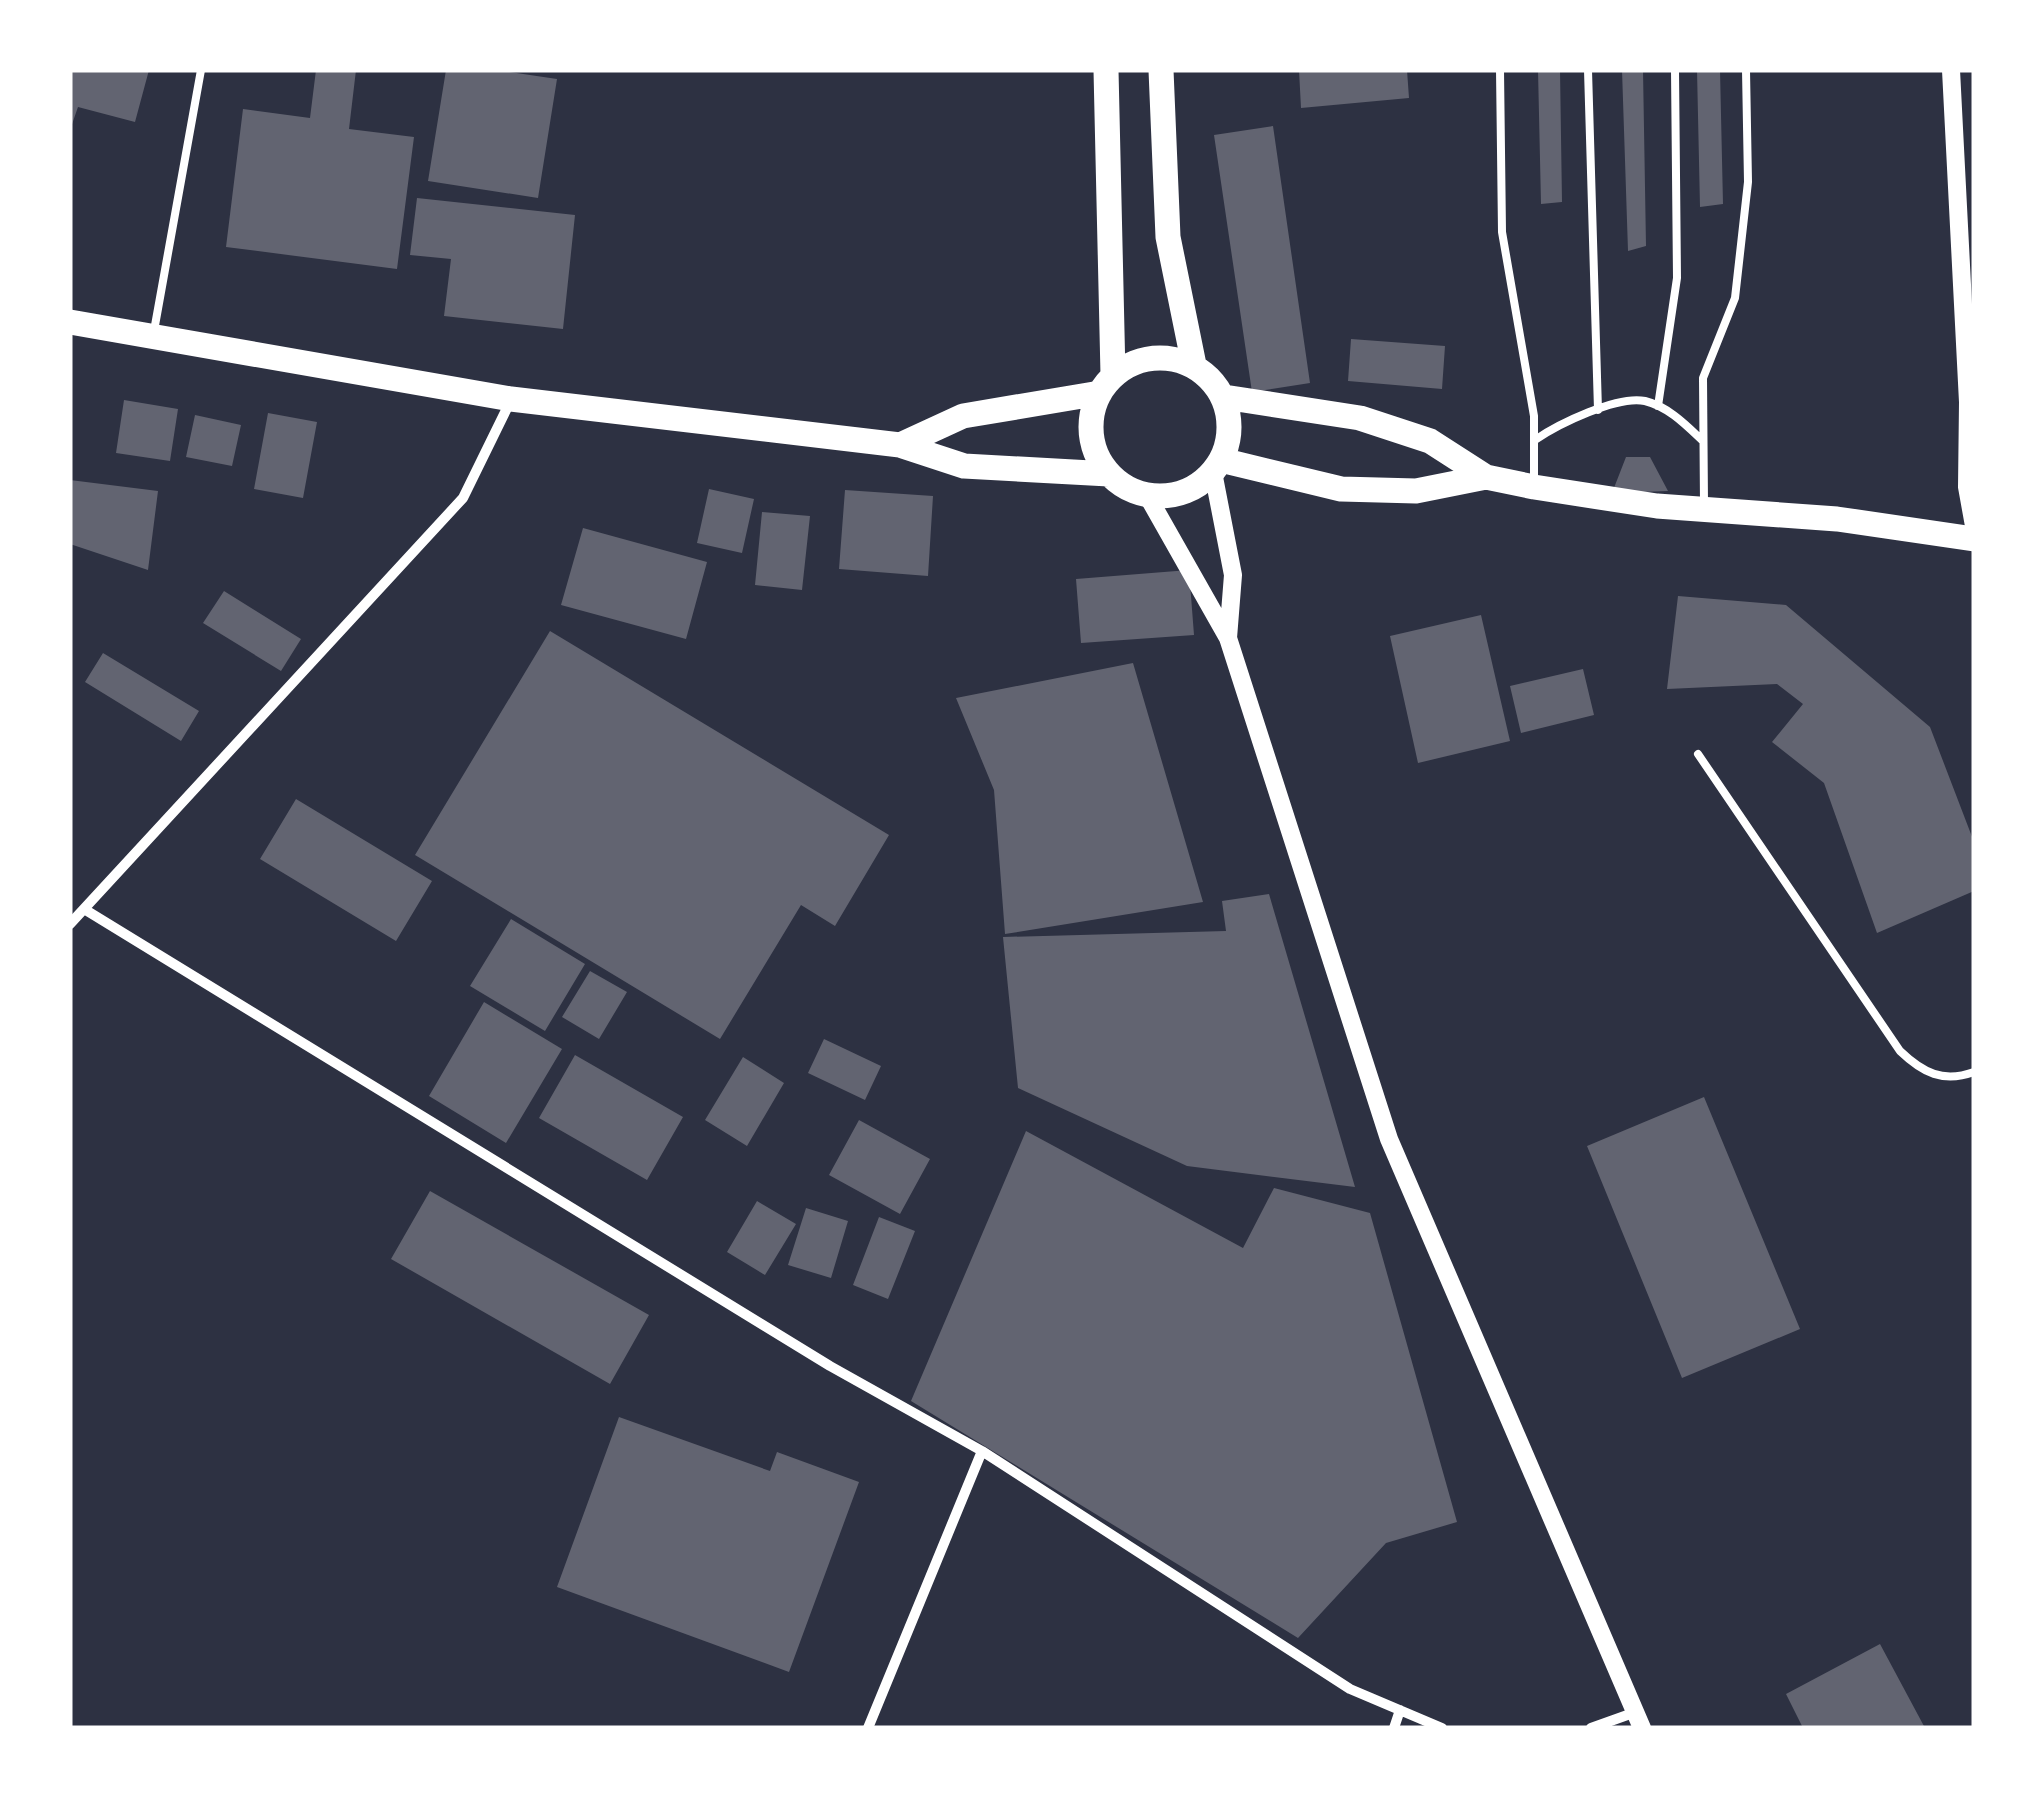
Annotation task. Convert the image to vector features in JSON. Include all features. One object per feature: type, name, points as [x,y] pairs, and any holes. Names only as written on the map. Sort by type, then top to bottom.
[{"type":"main road","points":[[1106,70],[1106,384],[1091,434],[1109,474]]},
{"type":"main road","points":[[1161,70],[1168,236],[1194,365]]},
{"type":"main road","points":[[70,322],[512,399],[900,444],[964,466],[1109,474],[1147,496],[1183,493],[1217,466],[1230,418],[1224,397],[1212,378],[1194,365],[1152,357],[1106,384],[964,416],[900,444]]},
{"type":"main road","points":[[1224,397],[1360,418],[1430,442],[1486,477],[1534,487],[1704,510],[1838,519],[1974,539]]},
{"type":"main road","points":[[1217,466],[1341,489],[1416,492],[1486,477]]},
{"type":"street","points":[[1951,70],[1968,402],[1967,487],[1974,526]]},
{"type":"street","points":[[70,924],[463,498],[512,399]]},
{"type":"street","points":[[1217,466],[1233,575],[1228,638]]},
{"type":"street","points":[[1147,496],[1228,638],[1388,1139],[1638,1721],[1592,1728]]},
{"type":"street","points":[[84,909],[813,1356],[982,1451],[1350,1689],[1442,1728]]},
{"type":"street","points":[[868,1728],[982,1451]]},
{"type":"street","points":[[1394,1728],[1400,1710]]},
{"type":"lane","points":[[153,336],[201,70]]},
{"type":"lane","points":[[1500,70],[1502,232],[1536,440],[1534,487]]},
{"type":"lane","points":[[1588,70],[1598,410]]},
{"type":"lane","points":[[1658,406],[1677,278],[1675,70]]},
{"type":"lane","points":[[1704,510],[1703,378],[1735,298],[1748,182],[1746,70]]},
{"type":"lane","points":[[1536,440],[1561,423],[1642,400],[1658,406],[1703,441]]},
{"type":"lane","points":[[1698,754],[1900,1052],[1920,1070],[1946,1078],[1974,1072]]},
{"type":"building","points":[[70,70],[149,70],[135,122],[78,107],[70,130]]},
{"type":"building","points":[[316,70],[356,70],[349,129],[414,137],[397,269],[226,247],[243,109],[310,118]]},
{"type":"building","points":[[446,70],[497,70],[557,79],[538,198],[428,181]]},
{"type":"building","points":[[1299,70],[1407,70],[1409,98],[1301,108]]},
{"type":"building","points":[[1538,70],[1560,70],[1562,202],[1541,204]]},
{"type":"building","points":[[1622,70],[1643,70],[1646,246],[1628,251]]},
{"type":"building","points":[[1697,70],[1720,70],[1723,204],[1700,207]]},
{"type":"building","points":[[1273,126],[1310,383],[1252,392],[1214,135]]},
{"type":"building","points":[[417,198],[575,215],[563,329],[444,316],[451,259],[410,255]]},
{"type":"building","points":[[1351,339],[1445,346],[1442,389],[1348,381]]},
{"type":"building","points":[[124,400],[178,409],[170,461],[116,453]]},
{"type":"building","points":[[268,413],[317,422],[303,498],[254,489]]},
{"type":"building","points":[[195,415],[241,425],[232,466],[186,457]]},
{"type":"building","points":[[1626,457],[1650,457],[1668,491],[1612,493]]},
{"type":"building","points":[[70,480],[158,491],[148,570],[70,544]]},
{"type":"building","points":[[709,489],[754,499],[742,553],[697,543]]},
{"type":"building","points":[[845,490],[933,496],[928,576],[839,569]]},
{"type":"building","points":[[762,512],[810,516],[802,590],[755,585]]},
{"type":"building","points":[[583,528],[707,562],[686,639],[561,605]]},
{"type":"building","points":[[1189,570],[1194,635],[1081,643],[1076,579]]},
{"type":"building","points":[[224,591],[301,639],[281,671],[203,623]]},
{"type":"building","points":[[1678,596],[1786,605],[1930,727],[1974,842],[1974,891],[1877,933],[1824,783],[1772,742],[1803,704],[1777,684],[1667,689]]},
{"type":"building","points":[[1481,615],[1510,741],[1418,763],[1390,636]]},
{"type":"building","points":[[550,631],[889,835],[835,926],[801,905],[720,1039],[415,855]]},
{"type":"building","points":[[103,653],[199,711],[181,741],[85,682]]},
{"type":"building","points":[[1133,663],[1203,902],[1005,934],[994,790],[956,698]]},
{"type":"building","points":[[1583,669],[1594,715],[1521,733],[1510,686]]},
{"type":"building","points":[[296,799],[432,881],[396,941],[260,859]]},
{"type":"building","points":[[1269,894],[1355,1187],[1187,1166],[1018,1088],[1003,937],[1226,931],[1222,901]]},
{"type":"building","points":[[511,919],[585,964],[545,1031],[470,986]]},
{"type":"building","points":[[590,971],[627,992],[599,1039],[562,1017]]},
{"type":"building","points":[[484,1002],[562,1049],[506,1143],[429,1096]]},
{"type":"building","points":[[824,1039],[881,1066],[865,1100],[808,1073]]},
{"type":"building","points":[[575,1055],[683,1117],[647,1180],[539,1118]]},
{"type":"building","points":[[743,1057],[784,1083],[747,1146],[705,1120]]},
{"type":"building","points":[[1704,1097],[1800,1329],[1682,1378],[1587,1146]]},
{"type":"building","points":[[859,1120],[930,1159],[900,1214],[829,1175]]},
{"type":"building","points":[[1026,1131],[1243,1248],[1274,1188],[1370,1213],[1457,1522],[1386,1543],[1298,1638],[911,1401]]},
{"type":"building","points":[[430,1191],[649,1315],[610,1384],[391,1259]]},
{"type":"building","points":[[757,1201],[796,1224],[765,1275],[727,1252]]},
{"type":"building","points":[[806,1208],[848,1221],[831,1278],[788,1265]]},
{"type":"building","points":[[879,1217],[915,1231],[888,1299],[853,1285]]},
{"type":"building","points":[[619,1417],[770,1471],[777,1452],[859,1482],[789,1672],[557,1587]]},
{"type":"building","points":[[1880,1644],[1925,1728],[1803,1728],[1786,1694]]}]
